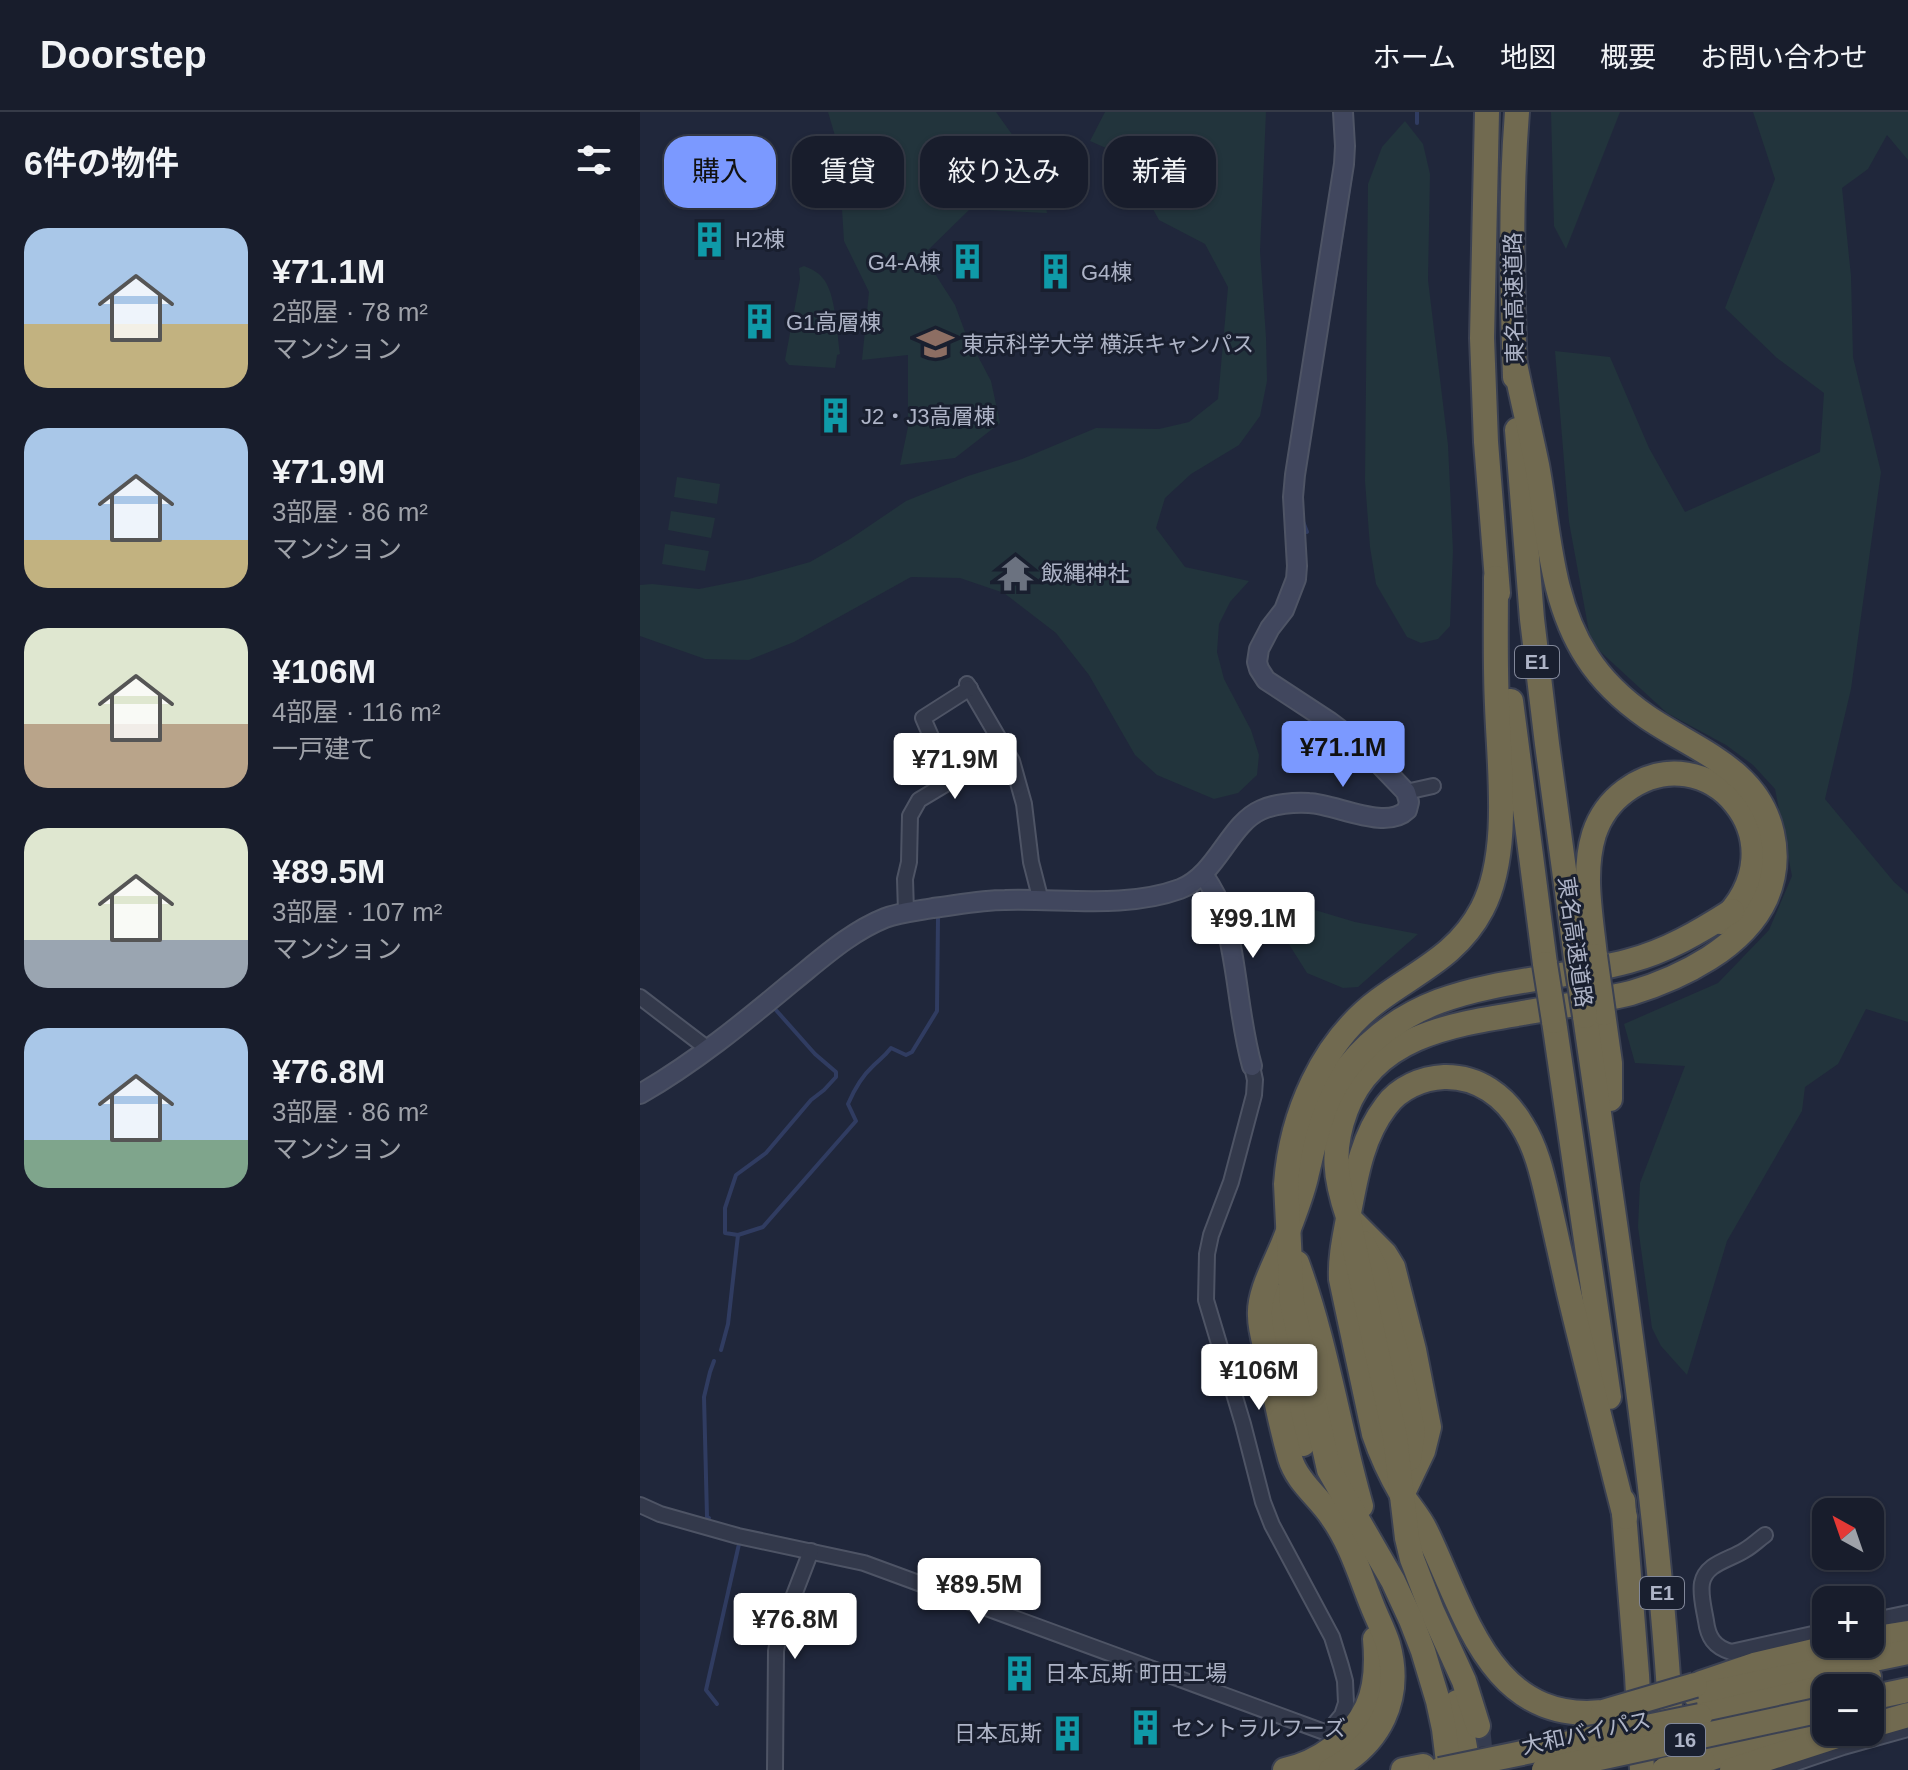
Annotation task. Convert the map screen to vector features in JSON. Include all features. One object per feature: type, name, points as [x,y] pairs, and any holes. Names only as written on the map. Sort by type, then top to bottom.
[{"type":"highway","name":"東名高速道路","points":[[1487,112],[1482,338],[1496,578],[1521,791],[1625,1517],[1642,1770]]},
{"type":"highway","name":"東名高速道路","points":[[1517,112],[1512,269],[1519,460],[1532,619],[1549,759],[1594,1014],[1611,1198],[1653,1500],[1668,1652],[1674,1770]]},
{"type":"highway","points":[[1483,1749],[1464,1681],[1432,1611],[1407,1538],[1402,1495],[1423,1451],[1429,1427],[1393,1267],[1385,1254],[1348,1217],[1339,1191],[1336,1147],[1342,1120],[1350,1099],[1377,1064],[1409,1041],[1448,1026],[1611,998],[1651,987],[1701,964],[1749,926],[1771,887],[1775,865],[1770,821],[1759,799],[1744,780],[1724,763],[1622,698],[1604,680],[1578,640],[1564,609],[1551,562],[1537,466],[1515,364]]},
{"type":"highway","points":[[1335,1511],[1322,1473],[1292,1303],[1287,1235],[1287,1165],[1299,1117],[1316,1077],[1343,1034],[1362,1013],[1456,945],[1478,916],[1491,887],[1497,868],[1500,799],[1496,578]]},
{"type":"highway","points":[[1449,1770],[1441,1715],[1423,1651],[1393,1581],[1335,1511],[1300,1478],[1291,1462],[1260,1316],[1262,1298],[1307,1176],[1325,1108],[1345,1070],[1360,1052],[1380,1034],[1418,1009],[1487,987],[1606,967],[1661,951],[1732,911],[1751,878],[1755,859],[1749,825],[1727,794],[1698,777],[1669,774],[1636,783],[1613,800],[1600,819],[1589,858],[1586,957]]},
{"type":"highway","points":[[1602,1721],[1541,1705],[1501,1676],[1475,1638],[1425,1527],[1402,1495],[1374,1434],[1341,1279],[1340,1258],[1357,1171],[1375,1119],[1390,1100],[1409,1086],[1441,1077],[1476,1082],[1503,1100],[1532,1142],[1625,1517]]},
{"type":"highway","points":[[1287,1235],[1310,1297],[1346,1455],[1363,1577],[1388,1644],[1392,1665],[1389,1704],[1377,1731],[1355,1755],[1331,1770]]},
{"type":"highway","points":[[1322,1473],[1361,1546]]},
{"type":"highway","points":[[1285,1770],[1327,1752],[1347,1734],[1367,1706],[1377,1658],[1372,1605]]},
{"type":"highway","points":[[1432,1611],[1455,1690],[1469,1770]]},
{"type":"highway","points":[[1884,1637],[1908,1633]]},
{"type":"highway","points":[[1697,1697],[1754,1665],[1812,1651]]},
{"type":"highway","points":[[1697,1697],[1908,1652]]},
{"type":"highway","name":"大和バイパス","points":[[1422,1769],[1483,1749],[1697,1697],[1908,1661]]},
{"type":"highway","name":"16","points":[[1422,1769],[1700,1716],[1908,1668]]},
{"type":"highway","points":[[1884,1695],[1908,1690]]},
{"type":"highway","points":[[1884,1708],[1908,1703]]},
{"type":"highway","points":[[1884,1722],[1908,1715]]},
{"type":"highway","name":"16","points":[[1544,1770],[1812,1720]]},
{"type":"highway","name":"大和バイパス","points":[[1600,1768],[1703,1754],[1812,1721]]},
{"type":"highway","points":[[1732,1770],[1812,1744]]},
{"type":"highway","points":[[1664,1770],[1703,1754]]},
{"type":"street","points":[[640,1094],[708,1049],[865,927],[889,916],[988,900],[1113,900],[1158,894],[1191,884],[1259,810],[1275,805],[1310,803],[1394,819],[1407,810],[1409,802],[1406,792],[1363,747],[1266,680],[1257,662],[1263,639],[1284,610],[1296,579],[1295,475],[1344,164],[1343,112]]},
{"type":"street","points":[[906,912],[910,816],[919,800],[949,782],[923,718],[969,686],[1012,761],[1024,804],[1031,862],[1041,901]]},
{"type":"street","points":[[1406,792],[1433,786]]},
{"type":"street","points":[[640,1505],[690,1524],[864,1563],[1327,1733],[1337,1722],[1346,1703],[1345,1681],[1332,1637],[1263,1502],[1206,1300],[1207,1254],[1211,1235],[1231,1182],[1254,1095],[1255,1080],[1243,1036],[1223,912],[1203,874]]},
{"type":"street","points":[[640,997],[708,1049]]},
{"type":"street","points":[[1765,1535],[1712,1567],[1705,1575],[1701,1592],[1708,1633],[1714,1643],[1731,1652],[1812,1634]]},
{"type":"street","points":[[775,1770],[776,1651],[779,1634],[811,1551]]},
{"type":"street","points":[[1884,1618],[1908,1613]]},
{"type":"street","points":[[1775,1770],[1908,1729]]},
{"type":"shaded area","points":[[828,112],[996,112],[1013,136],[920,136],[920,208],[1046,208],[1047,213],[970,209],[923,255],[955,305],[965,332],[991,381],[1000,423],[955,458],[900,465],[908,427],[908,355],[862,360],[869,292],[844,241],[842,208],[904,208],[904,136],[835,136]]},
{"type":"shaded area","points":[[1105,112],[1266,112],[1260,251],[1267,381],[1260,416],[1239,445],[1191,474],[1165,498],[1156,528],[1185,567],[1249,581],[1230,602],[1219,624],[1217,652],[1224,679],[1251,730],[1259,755],[1257,775],[1238,793],[1214,799],[1157,775],[1135,755],[1089,675],[1056,633],[1004,593],[960,578],[911,577],[794,642],[749,660],[705,659],[640,636],[640,585],[699,589],[810,562],[906,501],[968,476],[1022,459],[1096,428],[1159,429],[1189,422],[1218,399],[1228,287],[1205,244],[1159,220],[1152,208],[1216,208],[1216,136],[1104,136],[1104,147],[1090,141]]},
{"type":"shaded area","points":[[1551,112],[1620,112],[1566,249],[1554,226]]},
{"type":"shaded area","points":[[1753,112],[1908,112],[1908,160],[1887,135],[1868,169],[1842,188],[1851,276],[1853,357],[1881,472],[1851,689],[1825,799],[1894,882],[1908,894],[1908,1022],[1866,1009],[1838,1064],[1805,1087],[1802,1111],[1727,1241],[1687,1375],[1661,1346],[1652,1328],[1638,1227],[1640,1183],[1685,1066],[1635,1063],[1624,1024],[1718,983],[1769,930],[1792,876],[1775,789],[1753,765],[1726,745],[1667,713],[1591,643],[1569,522],[1555,351],[1610,357],[1649,448],[1685,512],[1820,452],[1824,393],[1777,358],[1725,308],[1775,179]]},
{"type":"shaded area","points":[[1405,121],[1423,144],[1430,174],[1428,280],[1448,445],[1453,551],[1450,626],[1438,639],[1421,643],[1407,637],[1376,584],[1365,481],[1368,184],[1382,147]]},
{"type":"shaded area","points":[[804,266],[823,278],[832,297],[840,354],[837,355],[835,368],[789,365],[785,360],[800,279],[799,268]]},
{"type":"shaded area","points":[[677,477],[720,484],[717,504],[674,497]]},
{"type":"shaded area","points":[[671,511],[715,518],[711,538],[668,530]]},
{"type":"shaded area","points":[[665,544],[709,551],[705,571],[662,564]]},
{"type":"shaded area","points":[[1235,903],[1295,904],[1355,922],[1418,934],[1358,987],[1343,988],[1307,973],[1280,930]]},
{"type":"waterway","points":[[1417,112],[1417,123]]},
{"type":"waterway","points":[[1332,297],[1351,175]]},
{"type":"waterway","points":[[1302,519],[1307,532]]},
{"type":"waterway","points":[[775,1009],[815,1054],[836,1072],[836,1077],[811,1100],[766,1153],[736,1175],[725,1208],[725,1233],[738,1235],[763,1227],[856,1121],[848,1104],[865,1075],[891,1048],[906,1055],[912,1052],[937,1011],[938,918]]},
{"type":"waterway","points":[[721,1350],[728,1324],[738,1235]]},
{"type":"waterway","points":[[709,1518],[704,1397],[714,1361]]},
{"type":"waterway","points":[[717,1704],[706,1690],[739,1544]]},
{"type":"tunnel","points":[[1478,1726],[1480,1747]]},
{"type":"place","name":"H2棟","points":[[709,239]]},
{"type":"place","name":"G4-A棟","points":[[967,262]]},
{"type":"place","name":"G4棟","points":[[1055,272]]},
{"type":"place","name":"G1高層棟","points":[[760,322]]},
{"type":"place","name":"東京科学大学 横浜キャンパス","points":[[936,344]]},
{"type":"place","name":"J2・J3高層棟","points":[[835,416]]},
{"type":"place","name":"飯縄神社","points":[[1015,573]]},
{"type":"place","name":"日本瓦斯 町田工場","points":[[1019,1673]]},
{"type":"place","name":"セントラルフーズ","points":[[1145,1728]]},
{"type":"place","name":"日本瓦斯","points":[[1068,1733]]}]
